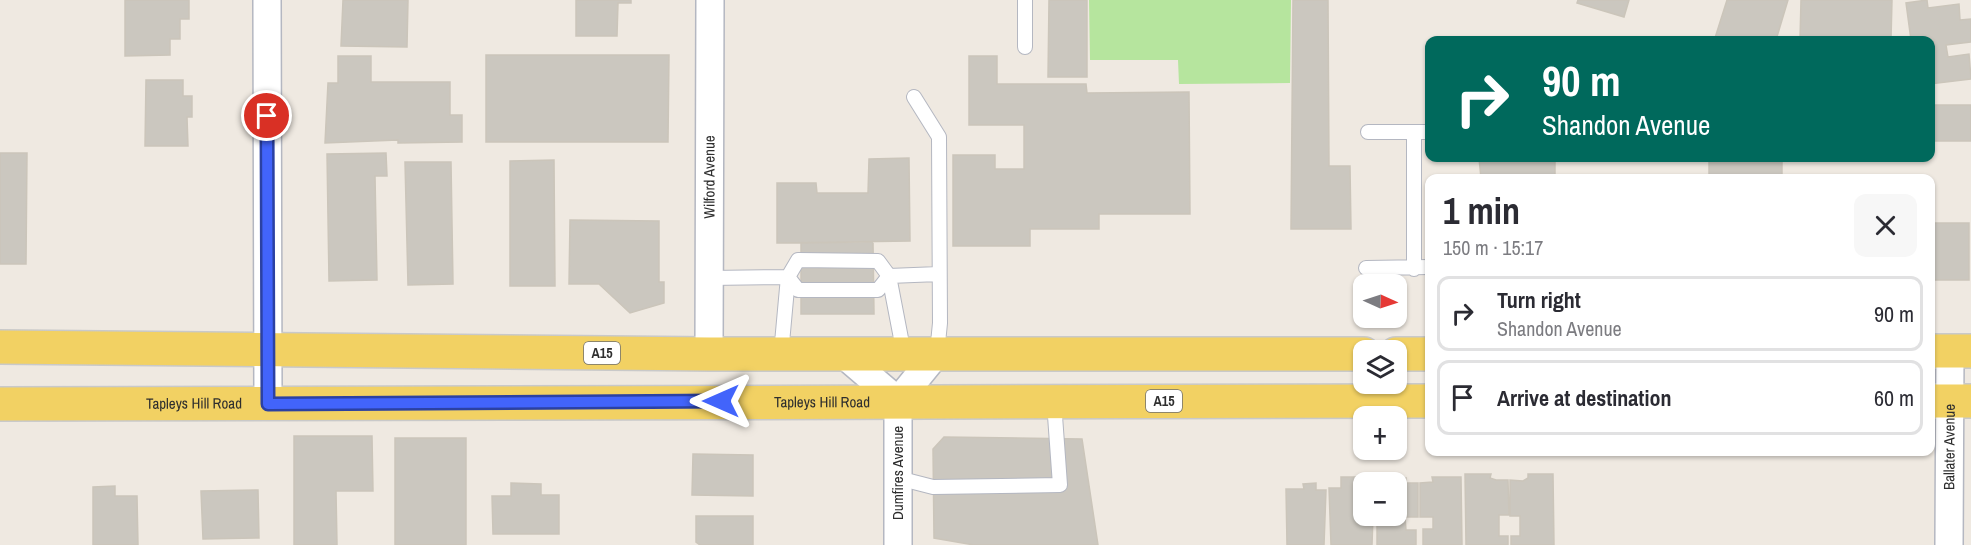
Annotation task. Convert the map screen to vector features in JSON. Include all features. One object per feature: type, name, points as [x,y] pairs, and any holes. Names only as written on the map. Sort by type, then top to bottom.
[{"type":"main road","name":"A15","points":[[0,347],[709,354],[1353,354]]},
{"type":"main road","points":[[1407,354],[1425,354]]},
{"type":"main road","name":"Tapleys Hill Road","points":[[0,404],[1425,401]]},
{"type":"street","points":[[267,0],[268,404]]},
{"type":"street","name":"Wilford Avenue","points":[[709,354],[710,0]]},
{"type":"street","name":"Ballater Avenue","points":[[1949,545],[1951,351]]},
{"type":"street","points":[[843,354],[898,401],[937,353]]},
{"type":"street","name":"Dumfires Avenue","points":[[898,401],[898,545]]},
{"type":"lane","points":[[1025,0],[1025,47]]},
{"type":"lane","points":[[914,97],[939,137],[940,323],[937,353]]},
{"type":"lane","points":[[1368,132],[1425,132]]},
{"type":"lane","points":[[1414,132],[1414,269]]},
{"type":"lane","points":[[781,354],[788,277],[798,260],[878,261],[889,276],[904,354]]},
{"type":"lane","points":[[1366,268],[1425,268]]},
{"type":"lane","points":[[788,277],[798,290],[878,290],[889,276],[939,274]]},
{"type":"lane","points":[[709,278],[788,277]]},
{"type":"lane","points":[[898,478],[933,488],[1060,485],[1054,401]]},
{"type":"green space","points":[[1089,0],[1291,0],[1290,83],[1179,84],[1178,60],[1090,60]]},
{"type":"building","points":[[125,0],[189,0],[189,19],[180,19],[180,39],[170,39],[170,55],[125,56]]},
{"type":"building","points":[[343,0],[408,0],[407,47],[341,46]]},
{"type":"building","points":[[576,0],[631,0],[631,3],[618,3],[617,36],[576,36]]},
{"type":"building","points":[[1049,0],[1087,0],[1087,77],[1048,77]]},
{"type":"building","points":[[1293,0],[1328,0],[1329,166],[1350,166],[1351,229],[1291,229]]},
{"type":"building","points":[[1578,0],[1629,0],[1624,17],[1577,3]]},
{"type":"building","points":[[1727,0],[1788,0],[1777,36],[1716,36]]},
{"type":"building","points":[[1801,0],[1892,0],[1891,36],[1800,36]]},
{"type":"building","points":[[1927,0],[1928,8],[1959,4],[1960,20],[1971,19],[1971,42],[1946,45],[1948,57],[1969,54],[1971,79],[1935,83],[1935,36],[1910,36],[1906,3]]},
{"type":"building","points":[[486,55],[669,55],[668,142],[486,142]]},
{"type":"building","points":[[338,56],[371,56],[371,82],[450,82],[450,115],[462,115],[462,142],[398,143],[398,140],[325,143],[328,83],[338,83]]},
{"type":"building","points":[[969,56],[997,56],[997,84],[1086,84],[1087,93],[1189,92],[1190,214],[1099,214],[1099,229],[1030,229],[1030,246],[953,246],[953,155],[995,155],[995,169],[1024,169],[1024,125],[969,125]]},
{"type":"building","points":[[146,80],[183,80],[183,96],[192,96],[192,117],[187,117],[188,146],[145,146]]},
{"type":"building","points":[[1935,105],[1971,105],[1971,141],[1935,141]]},
{"type":"building","points":[[0,153],[27,153],[26,264],[0,264]]},
{"type":"building","points":[[386,153],[387,176],[375,176],[377,280],[329,281],[327,154]]},
{"type":"building","points":[[909,158],[910,241],[777,243],[777,183],[816,183],[817,193],[868,193],[869,159]]},
{"type":"building","points":[[554,160],[555,286],[510,286],[510,161]]},
{"type":"building","points":[[405,162],[451,162],[453,284],[408,285]]},
{"type":"building","points":[[1479,162],[1555,162],[1555,174],[1481,174]]},
{"type":"building","points":[[1709,162],[1782,162],[1782,174],[1709,174]]},
{"type":"building","points":[[570,220],[659,221],[659,282],[664,282],[664,303],[630,313],[599,284],[569,284]]},
{"type":"building","points":[[1935,223],[1969,223],[1969,280],[1935,280]]},
{"type":"building","points":[[873,242],[874,314],[801,314],[801,243]]},
{"type":"building","points":[[294,436],[372,436],[373,491],[336,491],[337,545],[294,545]]},
{"type":"building","points":[[944,437],[1082,439],[1098,545],[974,545],[934,538],[933,449]]},
{"type":"building","points":[[395,438],[466,438],[466,545],[395,545]]},
{"type":"building","points":[[693,454],[753,455],[753,496],[692,495]]},
{"type":"building","points":[[1465,474],[1491,474],[1490,478],[1508,480],[1509,515],[1499,515],[1499,536],[1508,536],[1508,545],[1466,545]]},
{"type":"building","points":[[1528,474],[1553,474],[1554,545],[1511,545],[1511,536],[1520,536],[1520,516],[1510,516],[1510,480],[1523,481],[1528,478]]},
{"type":"building","points":[[1341,477],[1353,477],[1353,526],[1373,526],[1372,545],[1331,545],[1329,488],[1341,488]]},
{"type":"building","points":[[1432,477],[1461,477],[1462,545],[1423,545],[1423,529],[1433,529],[1433,517],[1420,517],[1420,483],[1433,482]]},
{"type":"building","points":[[511,483],[541,484],[541,495],[559,495],[559,534],[493,534],[492,496],[511,496]]},
{"type":"building","points":[[1316,483],[1316,490],[1326,490],[1324,545],[1287,545],[1286,489],[1304,489],[1303,484]]},
{"type":"building","points":[[1407,483],[1418,483],[1418,517],[1407,517]]},
{"type":"building","points":[[115,486],[115,496],[137,496],[138,545],[93,545],[93,487]]},
{"type":"building","points":[[258,490],[259,538],[203,539],[201,491]]},
{"type":"building","points":[[696,516],[753,516],[753,545],[700,545],[696,542]]},
{"type":"building","points":[[1377,526],[1406,526],[1406,530],[1416,530],[1416,545],[1377,545]]},
{"type":"route","points":[[267,116],[268,404],[721,401]]}]
